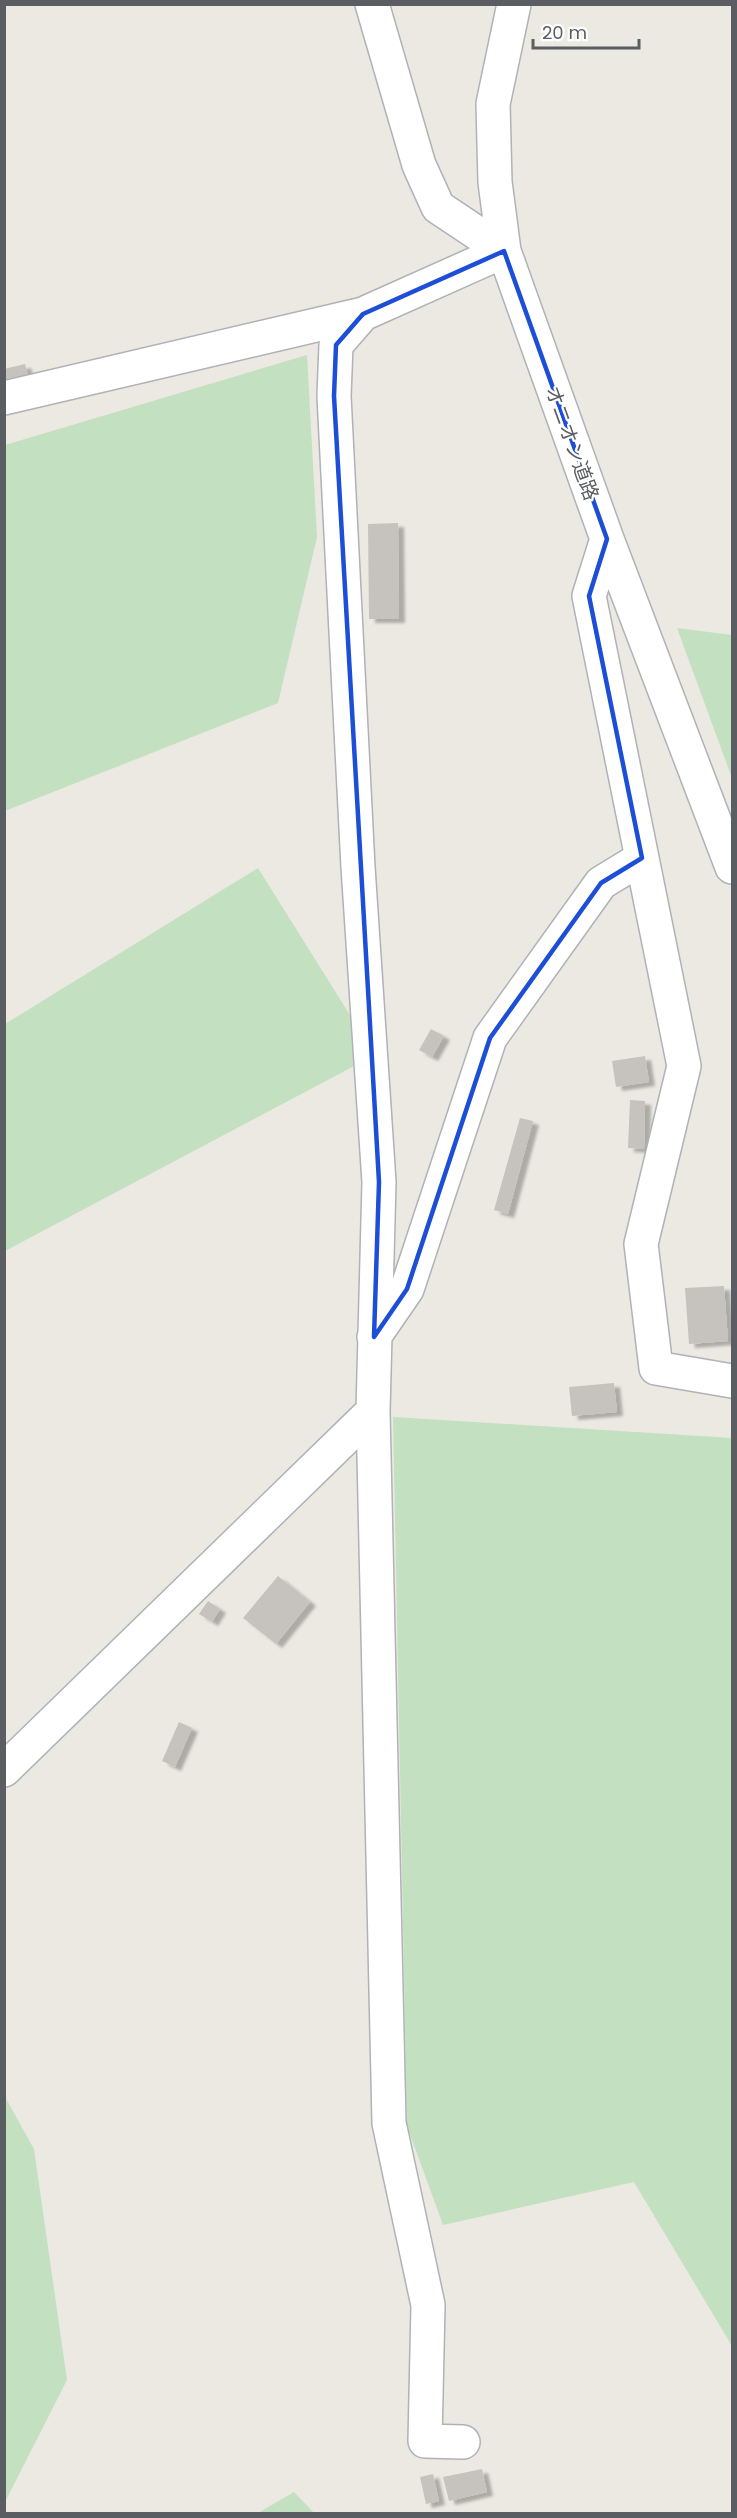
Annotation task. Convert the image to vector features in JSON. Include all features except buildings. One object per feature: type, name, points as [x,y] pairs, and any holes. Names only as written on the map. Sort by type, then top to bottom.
[{"type":"street","points":[[372,4],[419,165],[438,207],[504,251]]},
{"type":"street","name":"オニオン道路","points":[[514,4],[494,104],[495,182],[504,251],[607,539],[732,867]]},
{"type":"street","points":[[4,398],[363,314],[504,251]]},
{"type":"street","points":[[363,314],[336,345],[334,396],[358,867],[379,1182],[372,1411],[389,2123],[428,2305],[425,2440],[463,2442]]},
{"type":"street","points":[[607,539],[589,596],[684,1066],[640,1244],[656,1368],[732,1381]]},
{"type":"street","points":[[374,1336],[407,1289],[490,1038],[601,883],[642,858]]},
{"type":"street","points":[[4,1770],[372,1411]]},
{"type":"highlighted area","points":[[504,251],[607,539],[589,596],[642,858],[601,883],[490,1038],[407,1289],[374,1337],[379,1182],[334,396],[336,345],[363,314]]},
{"type":"green space","points":[[307,355],[317,537],[278,703],[5,811],[5,445]]},
{"type":"green space","points":[[677,628],[732,635],[732,778]]},
{"type":"green space","points":[[258,868],[375,1055],[5,1251],[5,1024]]},
{"type":"green space","points":[[393,1417],[732,1438],[732,2346],[634,2182],[443,2225],[407,2126]]},
{"type":"green space","points":[[4,2095],[34,2149],[67,2380],[5,2502]]},
{"type":"green space","points":[[294,2492],[314,2513],[258,2513]]}]
